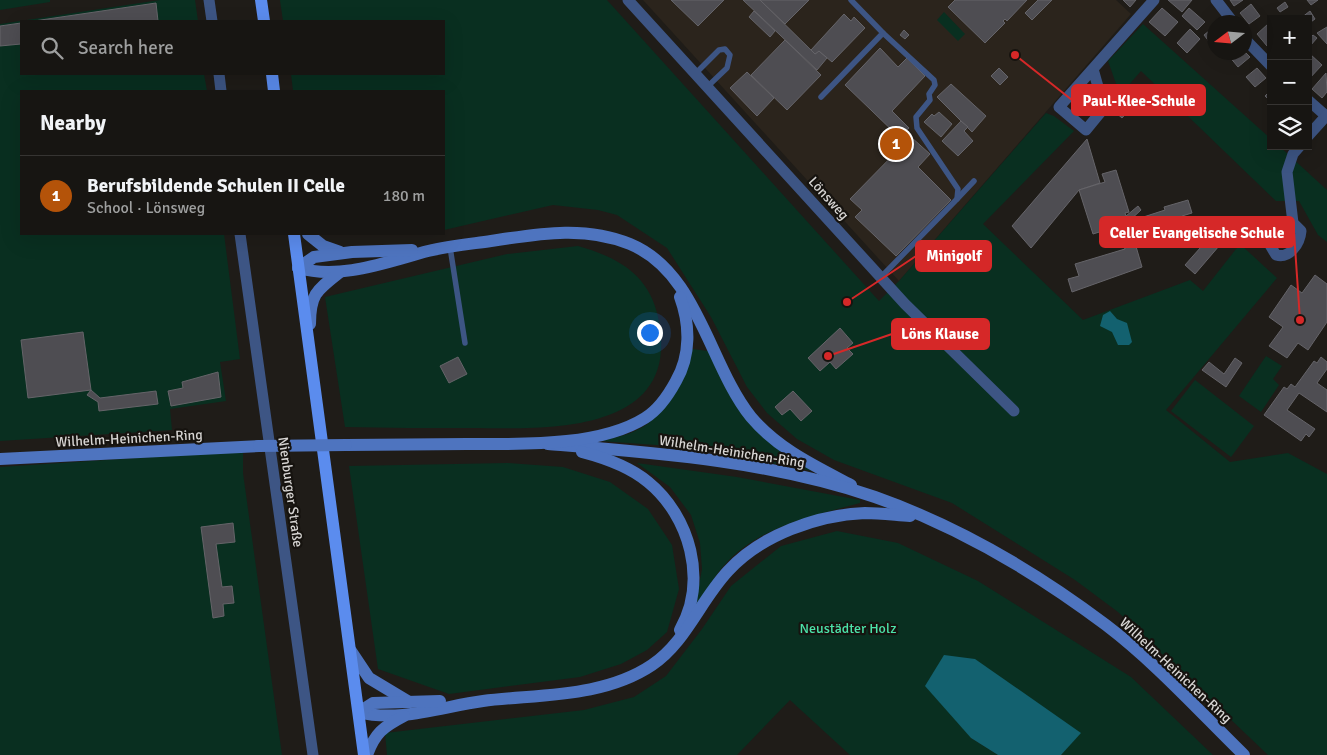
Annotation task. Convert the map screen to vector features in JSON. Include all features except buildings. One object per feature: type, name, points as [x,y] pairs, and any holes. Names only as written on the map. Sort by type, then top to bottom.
[{"type":"main road","points":[[259,2],[264,20]]},
{"type":"main road","points":[[272,75],[274,90]]},
{"type":"main road","points":[[298,268],[316,273],[340,272],[431,250],[540,234],[588,233],[631,244],[662,267],[685,295],[702,324],[734,392],[752,418],[785,449],[875,498]]},
{"type":"main road","points":[[294,235],[366,755]]},
{"type":"main road","points":[[309,235],[323,246],[342,253]]},
{"type":"main road","points":[[298,268],[314,257],[342,253],[431,250]]},
{"type":"main road","points":[[548,444],[620,429],[646,418],[669,394],[680,374],[685,359],[687,326],[685,311],[679,295],[662,267]]},
{"type":"main road","points":[[309,348],[312,301],[318,289],[340,272]]},
{"type":"main road","points":[[548,444],[596,456],[625,466],[647,481],[664,497],[680,521],[689,546],[694,573],[692,599],[685,622],[672,646]]},
{"type":"main road","name":"Wilhelm-Heinichen-Ring","points":[[0,460],[259,446],[548,444],[647,452],[736,464],[814,480],[875,498],[922,518],[977,543],[1046,583],[1107,626],[1148,662],[1244,755]]},
{"type":"main road","points":[[359,712],[375,717],[410,707],[582,691],[627,679],[653,664],[672,646],[693,623],[728,571],[757,547],[785,532],[811,523],[841,516],[866,513],[922,518]]},
{"type":"main road","points":[[351,651],[369,678],[410,707]]},
{"type":"main road","points":[[366,755],[373,740],[384,726],[410,707]]},
{"type":"street","points":[[209,0],[212,20]]},
{"type":"street","name":"Lönsweg","points":[[628,0],[881,277],[1014,411]]},
{"type":"street","points":[[1093,69],[1104,108],[1086,130],[1059,107],[1154,0]]},
{"type":"street","points":[[1216,0],[1228,15]]},
{"type":"street","points":[[1252,46],[1267,62]]},
{"type":"street","points":[[219,75],[222,90]]},
{"type":"street","points":[[1312,103],[1326,115],[1312,131]]},
{"type":"street","points":[[1293,223],[1287,172],[1292,154],[1296,150]]},
{"type":"street","name":"Nienburger Straße","points":[[240,235],[313,755]]},
{"type":"lane","points":[[851,0],[934,80],[935,86],[929,94],[930,100],[916,117],[917,128],[958,189],[957,199]]},
{"type":"lane","points":[[821,97],[884,33]]},
{"type":"lane","points":[[695,74],[719,50],[725,49],[730,55],[727,68],[707,87]]},
{"type":"lane","points":[[881,277],[974,181]]},
{"type":"lane","points":[[450,247],[465,343]]},
{"type":"shaded area","points":[[643,0],[1116,0],[1131,14],[899,281]]},
{"type":"green space","points":[[0,0],[50,0],[50,2],[0,10]]},
{"type":"green space","points":[[160,0],[195,0],[198,20],[27,20]]},
{"type":"green space","points":[[280,0],[607,0],[879,301],[899,281],[1046,113],[1054,116],[1074,131],[983,224],[1083,320],[1190,280],[1203,291],[1240,244],[1277,278],[1166,410],[1230,462],[1288,453],[1327,474],[1327,755],[1268,755],[1118,612],[1075,580],[952,503],[834,460],[797,439],[767,413],[747,387],[711,317],[667,248],[617,215],[598,210],[553,205],[445,230],[445,90],[293,90],[291,75],[445,75],[445,20],[283,20]]},
{"type":"green space","points":[[944,12],[965,34],[958,41],[937,20]]},
{"type":"green space","points":[[20,21],[20,75],[204,75],[207,90],[20,90],[20,235],[224,235],[240,359],[220,362],[226,401],[170,409],[172,430],[0,441],[0,24]]},
{"type":"green space","points":[[1143,24],[1267,135],[1267,150],[1283,150],[1327,190],[1327,242],[1318,235],[1299,201],[1276,201],[1141,71],[1120,95],[1108,61]]},
{"type":"green space","points":[[578,246],[606,256],[629,269],[647,289],[654,302],[658,317],[661,356],[650,384],[630,404],[603,417],[570,424],[536,428],[345,427],[325,297],[507,254]]},
{"type":"green space","points":[[692,349],[708,351],[770,443],[812,471],[697,448],[601,441],[631,433],[656,417],[671,396]]},
{"type":"green space","points":[[1266,356],[1282,366],[1273,379],[1279,385],[1261,412],[1239,396]]},
{"type":"green space","points":[[1195,380],[1254,426],[1231,457],[1171,411]]},
{"type":"green space","points":[[243,451],[243,473],[282,755],[0,755],[0,467]]},
{"type":"green space","points":[[508,463],[563,467],[610,482],[648,509],[672,545],[679,589],[667,632],[647,650],[621,664],[580,677],[449,694],[378,669],[349,466]]},
{"type":"green space","points":[[637,463],[737,477],[860,500],[860,503],[807,517],[773,530],[757,539],[723,566],[695,608],[702,569],[700,543],[691,515],[670,487]]},
{"type":"green space","name":"Neustädter Holz","points":[[837,531],[898,543],[978,581],[1131,677],[1213,755],[1061,755],[1080,733],[971,738],[998,755],[850,755],[790,700],[737,755],[387,755],[385,733],[584,710],[634,697],[666,676],[702,629],[731,586],[781,546]]},
{"type":"water","points":[[1110,311],[1117,319],[1127,323],[1132,342],[1129,345],[1118,345],[1112,332],[1100,326],[1103,315]]},
{"type":"water","points":[[944,655],[975,659],[1081,733],[1061,755],[998,755],[971,738],[925,686]]},
{"type":"place","name":"Paul-Klee-Schule","points":[[1015,55]]},
{"type":"place","name":"Berufsbildende Schulen II Celle","points":[[896,144]]},
{"type":"place","name":"Minigolf","points":[[847,302]]},
{"type":"place","name":"Celler Evangelische Schule","points":[[1300,320]]},
{"type":"place","name":"Löns Klause","points":[[828,356]]}]
